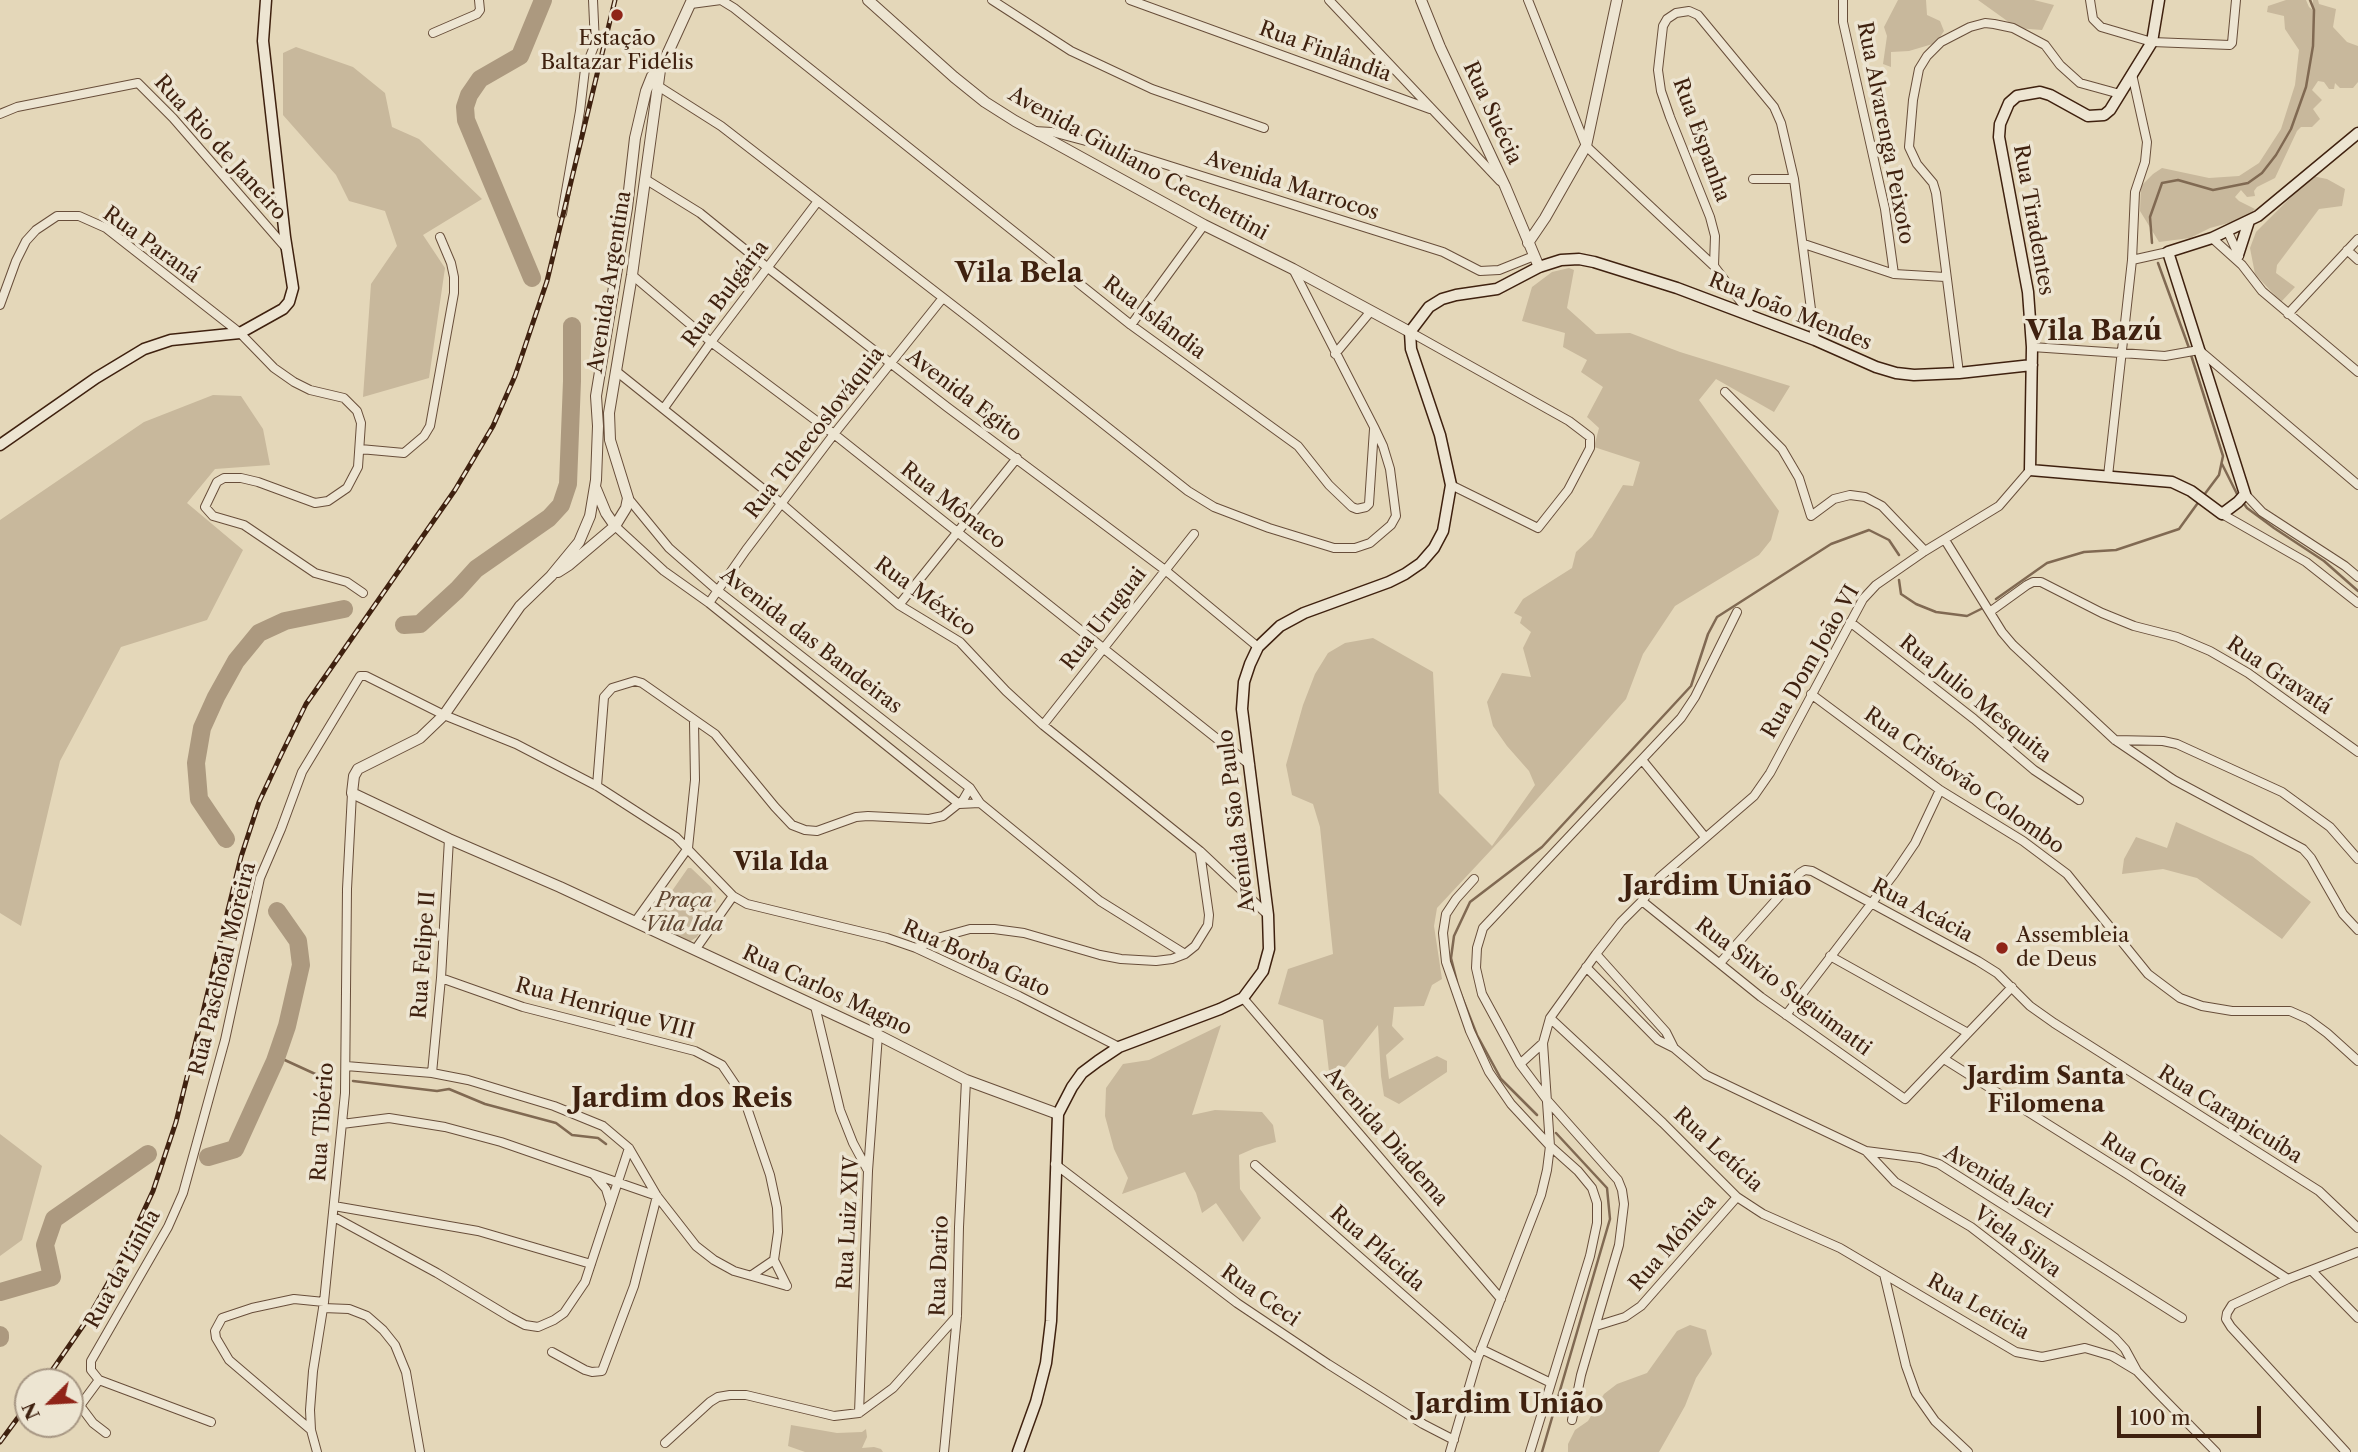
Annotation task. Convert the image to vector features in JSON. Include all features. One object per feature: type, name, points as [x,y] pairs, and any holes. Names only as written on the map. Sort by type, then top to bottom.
[{"type":"main road","points":[[0,445],[96,378],[144,349],[171,340],[240,333],[283,309],[289,302],[293,288],[263,41],[266,0]]},
{"type":"main road","points":[[2120,94],[2152,42],[2158,0]]},
{"type":"main road","name":"Rua Tiradentes","points":[[2029,470],[2032,347],[2028,292],[1999,136],[2000,124],[2009,103],[2017,96],[2027,93],[2040,92],[2050,95],[2088,117],[2104,115],[2120,94]]},
{"type":"main road","points":[[2029,470],[2172,482],[2224,512],[2244,495],[2166,252],[2212,239],[2249,221],[2358,133]]},
{"type":"main road","points":[[2240,260],[2249,221]]},
{"type":"main road","name":"Rua João Mendes","points":[[1536,262],[1579,259],[1594,261],[1676,288],[1896,373],[1959,373],[2032,365]]},
{"type":"main road","points":[[1410,332],[1429,307],[1442,299],[1497,289],[1536,262]]},
{"type":"main road","name":"Avenida São Paulo","points":[[1243,998],[1263,971],[1269,949],[1268,915],[1242,709],[1244,682],[1250,664],[1258,647],[1280,626],[1304,613],[1389,582],[1421,563],[1434,548],[1443,531],[1451,485],[1440,435],[1411,349],[1410,332]]},
{"type":"main road","points":[[1018,1452],[1042,1376],[1051,1321],[1058,1114],[1082,1073],[1119,1047],[1243,998]]},
{"type":"street","points":[[433,33],[477,14],[480,9],[479,0]]},
{"type":"street","points":[[562,214],[580,111],[584,69],[595,44],[593,0]]},
{"type":"street","name":"Rua Islândia","points":[[693,1],[721,0],[807,64],[1131,325],[1298,446],[1329,485],[1357,509],[1366,507],[1368,503],[1373,466],[1374,426]]},
{"type":"street","name":"Avenida Giuliano Cecchettini","points":[[867,0],[985,102],[1205,225],[1410,332]]},
{"type":"street","points":[[992,0],[1071,51],[1152,89],[1264,128]]},
{"type":"street","name":"Rua Finlândia","points":[[1130,0],[1430,109]]},
{"type":"street","points":[[1329,0],[1505,186]]},
{"type":"street","name":"Rua Suécia","points":[[1421,0],[1505,186],[1536,262]]},
{"type":"street","points":[[1528,0],[1586,146],[1714,266],[1752,317]]},
{"type":"street","points":[[1528,243],[1586,146],[1617,0]]},
{"type":"street","name":"Rua Alvarenga Peixoto","points":[[1843,0],[1846,35],[1885,209],[1894,274]]},
{"type":"street","points":[[2090,0],[2093,19],[2098,26],[2152,42],[2230,45],[2236,0]]},
{"type":"street","name":"Avenida Argentina","points":[[628,498],[610,440],[609,413],[632,275],[660,70],[693,1]]},
{"type":"street","name":"Rua Espanha","points":[[1714,266],[1715,236],[1710,217],[1661,91],[1658,70],[1663,26],[1667,19],[1676,13],[1689,11],[1698,15],[1774,107],[1781,123],[1794,179]]},
{"type":"street","points":[[1959,373],[1933,183],[1917,164],[1909,146],[1919,69],[1941,42],[1970,27],[1985,23],[2031,36],[2045,45],[2060,65],[2080,83],[2120,94]]},
{"type":"street","name":"Avenida Argentina","points":[[551,576],[579,542],[590,516],[596,480],[596,396],[627,208],[633,150],[646,91],[652,76],[660,70]]},
{"type":"street","points":[[2108,476],[2132,260],[2135,192],[2145,162],[2147,142],[2132,74]]},
{"type":"street","name":"Rua Rio de Janeiro","points":[[0,114],[17,107],[138,83],[173,118],[286,247]]},
{"type":"street","points":[[659,86],[721,126],[1188,491],[1214,507],[1269,528],[1334,548],[1354,548],[1370,543],[1391,525],[1396,516],[1390,469],[1374,426],[1293,269]]},
{"type":"street","name":"Avenida Marrocos","points":[[1034,131],[1052,132],[1129,153],[1443,252],[1480,271],[1536,262]]},
{"type":"street","points":[[635,138],[640,142],[650,141]]},
{"type":"street","points":[[633,150],[642,149],[648,155]]},
{"type":"street","name":"Avenida Egito","points":[[645,179],[700,213],[947,407],[1165,570],[1258,647]]},
{"type":"street","points":[[1753,179],[1794,179],[1815,340]]},
{"type":"street","name":"Rua Bulgária","points":[[664,408],[711,341],[818,201]]},
{"type":"street","name":"Rua Paraná","points":[[0,305],[26,241],[36,230],[57,216],[79,216],[106,228],[240,333],[274,368],[294,382],[310,390],[344,398],[352,404],[361,424],[360,449]]},
{"type":"street","points":[[1131,325],[1205,225]]},
{"type":"street","points":[[2228,232],[2240,260],[2262,291],[2358,372]]},
{"type":"street","points":[[363,593],[347,582],[315,573],[244,524],[213,516],[205,507],[217,482],[227,478],[258,482],[314,503],[328,501],[347,488],[353,479],[358,467],[360,449],[404,453],[424,436],[430,426],[454,293],[453,270],[440,237]]},
{"type":"street","points":[[2212,239],[2240,260]]},
{"type":"street","points":[[2288,314],[2358,239]]},
{"type":"street","points":[[1804,244],[1894,274],[1945,277]]},
{"type":"street","points":[[2347,250],[2358,260]]},
{"type":"street","points":[[2132,260],[2166,252]]},
{"type":"street","name":"Rua Mônaco","points":[[632,275],[711,341],[834,434],[1251,765]]},
{"type":"street","name":"Rua Tchecoslováquia","points":[[709,603],[834,434],[942,299]]},
{"type":"street","points":[[1335,354],[1371,311]]},
{"type":"street","points":[[1410,332],[1569,421],[1590,437],[1590,448],[1568,490],[1538,528],[1451,485]]},
{"type":"street","points":[[2032,347],[2165,356],[2198,350],[2358,485]]},
{"type":"street","name":"Rua México","points":[[616,371],[782,504],[899,605],[960,642],[1043,725],[1200,851],[1268,915]]},
{"type":"street","points":[[1725,392],[1782,449],[1798,478],[1811,516],[1834,499],[1850,495],[1865,497],[1882,506],[1925,551]]},
{"type":"street","points":[[899,605],[1017,458]]},
{"type":"street","points":[[615,526],[602,504],[596,480],[605,468],[620,475]]},
{"type":"street","name":"Rua Dom João VI","points":[[1550,1018],[1596,954],[1660,877],[1754,796],[1770,773],[1863,599],[1876,585],[1925,551],[1999,506],[2029,470]]},
{"type":"street","points":[[2244,495],[2262,512],[2346,566],[2358,577]]},
{"type":"street","points":[[352,793],[354,776],[362,767],[420,738],[444,715],[520,606],[551,576],[569,565],[615,526],[626,508],[628,498]]},
{"type":"street","name":"Avenida das Bandeiras","points":[[628,498],[669,548],[718,591],[970,788],[980,803],[1100,901],[1185,954]]},
{"type":"street","points":[[2224,512],[2306,562],[2358,603]]},
{"type":"street","name":"Avenida das Bandeiras","points":[[615,526],[664,571],[709,603],[959,804]]},
{"type":"street","name":"Rua Uruguai","points":[[1043,725],[1194,534]]},
{"type":"street","points":[[1945,540],[2002,632],[2013,645],[2115,740],[2174,780],[2303,849],[2343,914],[2358,930]]},
{"type":"street","name":"Rua Gravatá","points":[[1991,611],[2026,585],[2041,582],[2134,626],[2176,637],[2210,651],[2248,673],[2358,752]]},
{"type":"street","points":[[1572,1420],[1581,1375],[1619,1245],[1624,1204],[1622,1191],[1618,1180],[1547,1100],[1520,1064],[1482,994],[1476,968],[1477,948],[1483,928],[1681,718],[1695,697],[1737,612]]},
{"type":"street","name":"Rua Julio Mesquita","points":[[1850,622],[1974,719],[2034,770],[2078,800]]},
{"type":"street","name":"Rua Paschoal Moreira","points":[[189,1173],[225,1040],[260,878],[307,763],[360,676],[366,676],[444,715]]},
{"type":"street","points":[[597,786],[603,703],[612,688],[628,681],[642,683],[723,742],[775,807],[792,825],[805,830],[817,831],[856,817],[929,819],[943,816],[959,804],[970,788]]},
{"type":"street","points":[[829,699],[841,686]]},
{"type":"street","name":"Rua Cristóvão Colombo","points":[[1811,694],[1940,790],[2023,841],[2067,874],[2148,974],[2180,998],[2203,1006],[2232,1011],[2290,1011],[2308,1019],[2358,1061]]},
{"type":"street","points":[[444,715],[516,744],[597,786],[688,848],[733,896],[695,950]]},
{"type":"street","points":[[635,922],[688,848],[695,780],[694,722]]},
{"type":"street","points":[[2115,740],[2164,741],[2177,744],[2281,792],[2330,827],[2358,859]]},
{"type":"street","points":[[1643,761],[1705,837]]},
{"type":"street","points":[[1786,1015],[1915,843],[1940,790]]},
{"type":"street","name":"Rua Carlos Magno","points":[[352,793],[878,1035],[966,1080],[1058,1114]]},
{"type":"street","name":"Rua Tibério","points":[[317,1452],[311,1430],[310,1397],[324,1305],[342,1124],[346,1066],[347,890],[352,793]]},
{"type":"street","points":[[959,804],[980,803]]},
{"type":"street","name":"Rua Felipe II","points":[[432,1073],[449,839]]},
{"type":"street","points":[[916,948],[970,929],[994,929],[1024,933],[1121,959],[1156,961],[1185,954],[1195,946],[1209,920],[1200,851]]},
{"type":"street","name":"Rua Acácia","points":[[1720,963],[1805,870],[1812,871],[1979,961],[2012,987]]},
{"type":"street","points":[[1474,879],[1446,914],[1443,933],[1446,962],[1470,1031],[1489,1072],[1511,1104],[1550,1146],[1578,1171],[1592,1188],[1597,1203],[1597,1223],[1590,1256],[1530,1452]]},
{"type":"street","name":"Rua Borba Gato","points":[[733,896],[762,909],[804,917],[916,948],[1119,1047]]},
{"type":"street","name":"Rua Silvio Suguimatti","points":[[1642,901],[1786,1015],[1905,1099],[1944,1059]]},
{"type":"street","name":"Avenida Jaci","points":[[1596,954],[1666,1032],[1674,1048]]},
{"type":"street","points":[[1830,956],[1968,1033]]},
{"type":"street","name":"Avenida Jaci","points":[[1587,967],[1658,1040],[1674,1048],[1706,1075],[1866,1151],[1920,1158],[1938,1164],[2182,1318]]},
{"type":"street","name":"Rua Henrique VIII","points":[[441,978],[523,1007],[695,1051],[722,1065],[743,1096],[770,1175],[777,1208],[778,1232],[774,1259],[787,1286],[752,1275]]},
{"type":"street","points":[[1944,1059],[2012,987]]},
{"type":"street","name":"Rua Carapicuíba","points":[[2012,987],[2030,1006],[2054,1023],[2319,1191],[2358,1228]]},
{"type":"street","name":"Avenida Diadema","points":[[1243,998],[1501,1298]]},
{"type":"street","points":[[815,1006],[840,1110],[868,1171]]},
{"type":"street","points":[[1450,1452],[1477,1360],[1541,1195],[1547,1170],[1550,1146],[1543,1043],[1550,1018]]},
{"type":"street","name":"Rua Letícia","points":[[1550,1018],[1663,1123],[1737,1197],[1763,1214],[1840,1248],[1884,1274]]},
{"type":"street","name":"Rua Luiz XIV","points":[[859,1413],[868,1171],[878,1035]]},
{"type":"street","points":[[1520,1064],[1543,1043]]},
{"type":"street","name":"Rua Cotia","points":[[1944,1059],[2288,1279]]},
{"type":"street","points":[[346,1066],[432,1073],[468,1080],[554,1106],[603,1126],[629,1148],[657,1196],[696,1246],[734,1271],[752,1275],[774,1259]]},
{"type":"street","name":"Rua Dario","points":[[944,1452],[957,1316],[966,1080]]},
{"type":"street","points":[[342,1124],[389,1118],[418,1121],[476,1134],[657,1196]]},
{"type":"street","points":[[334,1217],[525,1325],[538,1327],[564,1312],[585,1282],[629,1148]]},
{"type":"street","name":"Viela Silva","points":[[1866,1151],[1895,1182],[1971,1227],[2115,1338],[2137,1371]]},
{"type":"street","name":"Rua Ceci","points":[[1055,1164],[1237,1303],[1338,1371],[1454,1440]]},
{"type":"street","name":"Rua Plácida","points":[[1255,1166],[1477,1360]]},
{"type":"street","points":[[592,1172],[606,1188],[610,1204]]},
{"type":"street","name":"Rua da Linha","points":[[99,1380],[91,1370],[91,1361],[174,1214],[189,1173]]},
{"type":"street","points":[[552,1352],[585,1370],[601,1371],[634,1286],[657,1196]]},
{"type":"street","name":"Rua Mônica","points":[[1596,1326],[1625,1317],[1641,1307],[1737,1197]]},
{"type":"street","points":[[334,1206],[478,1231],[591,1264]]},
{"type":"street","points":[[2346,1452],[2231,1327],[2227,1313],[2232,1305],[2288,1279],[2358,1252]]},
{"type":"street","points":[[2312,1271],[2358,1318]]},
{"type":"street","points":[[1884,1274],[1906,1366],[1916,1394],[1935,1421],[1968,1452]]},
{"type":"street","name":"Rua Leticia","points":[[1884,1274],[2016,1352],[2042,1357],[2084,1348],[2112,1356],[2137,1371]]},
{"type":"street","points":[[311,1430],[229,1360],[216,1338],[215,1331],[222,1318],[294,1299],[349,1309],[368,1316],[395,1345],[406,1372],[420,1452]]},
{"type":"street","points":[[665,1443],[710,1402],[730,1395],[746,1395],[834,1416],[859,1413],[893,1388],[957,1316]]},
{"type":"street","points":[[1481,1349],[1551,1383]]},
{"type":"street","points":[[2137,1371],[2216,1452]]},
{"type":"street","points":[[106,1433],[93,1423],[81,1407],[99,1380],[211,1422]]},
{"type":"green space","points":[[1898,0],[1926,0],[1927,15],[1940,21],[1944,31],[1936,43],[1909,51],[1891,52],[1891,67],[1883,64],[1887,36],[1884,27]]},
{"type":"green space","points":[[1978,0],[2034,0],[2054,5],[2042,30],[2017,28]]},
{"type":"green space","points":[[2286,0],[2306,0],[2313,10],[2313,0],[2318,0],[2319,4],[2336,9],[2333,27],[2347,42],[2358,46],[2358,82],[2353,88],[2340,88],[2335,83],[2334,89],[2329,89],[2324,82],[2318,81],[2312,90],[2322,100],[2313,109],[2320,119],[2312,127],[2301,127],[2297,131],[2275,178],[2257,187],[2255,196],[2247,197],[2241,190],[2235,197],[2255,209],[2247,218],[2210,228],[2190,238],[2159,242],[2140,211],[2141,186],[2153,174],[2162,168],[2209,178],[2239,176],[2259,163],[2281,129],[2295,85],[2299,50],[2285,29],[2284,16],[2267,12],[2268,6]]},
{"type":"green space","points":[[296,47],[353,67],[385,93],[392,127],[419,139],[482,199],[423,235],[445,268],[429,378],[363,397],[371,284],[397,246],[385,211],[349,201],[336,175],[283,115],[283,53]]},
{"type":"green space","points":[[2312,176],[2327,179],[2345,189],[2342,206],[2319,209],[2277,265],[2276,273],[2295,287],[2281,302],[2255,274],[2250,248],[2256,232]]},
{"type":"green space","points":[[1569,268],[1574,270],[1567,308],[1596,334],[1630,333],[1680,352],[1790,386],[1774,412],[1716,379],[1699,400],[1779,511],[1771,540],[1759,555],[1675,606],[1643,654],[1626,699],[1437,908],[1434,926],[1442,979],[1432,985],[1424,1006],[1394,1007],[1392,1026],[1404,1039],[1386,1055],[1389,1079],[1437,1056],[1447,1061],[1447,1072],[1399,1104],[1384,1096],[1378,1025],[1346,1066],[1330,1080],[1323,1020],[1278,1004],[1288,969],[1333,954],[1320,827],[1313,804],[1292,795],[1286,765],[1303,705],[1315,674],[1328,653],[1345,643],[1373,638],[1433,672],[1439,793],[1492,846],[1535,785],[1529,771],[1493,726],[1487,702],[1502,673],[1531,677],[1523,648],[1531,632],[1520,623],[1522,617],[1514,613],[1523,599],[1572,568],[1576,552],[1592,537],[1623,485],[1633,486],[1640,462],[1594,447],[1599,428],[1587,417],[1603,387],[1581,372],[1587,360],[1563,347],[1565,333],[1522,321],[1532,287],[1552,272]]},
{"type":"green space","points":[[213,395],[241,396],[263,429],[270,465],[215,469],[187,503],[243,550],[207,620],[121,647],[60,761],[21,926],[0,913],[0,520],[144,422]]},
{"type":"green space","points":[[2176,822],[2252,856],[2311,902],[2282,939],[2197,878],[2163,869],[2122,874],[2124,859],[2136,837],[2167,848]]},
{"type":"green space","name":"Praça Vila Ida","points":[[688,868],[711,887],[716,901],[697,937],[689,942],[668,934],[651,921]]},
{"type":"green space","points":[[1221,1025],[1192,1115],[1215,1110],[1262,1112],[1273,1125],[1276,1142],[1239,1155],[1240,1189],[1261,1218],[1243,1242],[1216,1203],[1202,1213],[1196,1193],[1185,1172],[1122,1194],[1128,1178],[1114,1149],[1105,1116],[1106,1088],[1123,1064],[1149,1060]]},
{"type":"green space","points":[[0,1134],[42,1166],[22,1240],[0,1256]]},
{"type":"green space","points":[[1690,1325],[1706,1330],[1712,1354],[1696,1378],[1685,1406],[1659,1452],[1568,1452],[1568,1444],[1575,1430],[1588,1421],[1604,1394],[1617,1384],[1647,1373],[1677,1331]]},
{"type":"green space","points":[[791,1425],[837,1433],[862,1432],[866,1429],[867,1437],[862,1448],[874,1447],[883,1452],[805,1452],[788,1446]]},
{"type":"waterway","points":[[532,278],[466,120],[465,107],[469,95],[480,79],[520,56],[543,0]]},
{"type":"waterway","points":[[2152,243],[2150,217],[2162,183],[2178,180],[2213,190],[2248,183],[2262,173],[2276,155],[2291,129],[2306,87],[2313,46],[2314,10],[2310,0]]},
{"type":"waterway","points":[[2158,263],[2189,348]]},
{"type":"waterway","points":[[404,625],[420,624],[476,569],[549,518],[561,505],[568,484],[572,326]]},
{"type":"waterway","points":[[2191,355],[2223,456],[2219,475],[2204,495]]},
{"type":"waterway","points":[[2222,464],[2238,496]]},
{"type":"waterway","points":[[1996,599],[2047,563],[2084,552],[2116,550],[2179,529],[2200,500]]},
{"type":"waterway","points":[[2242,501],[2247,508],[2274,528],[2324,561],[2358,591]]},
{"type":"waterway","points":[[1457,982],[1451,958],[1454,936],[1470,902],[1542,847],[1691,686],[1708,634],[1717,617],[1831,544],[1869,530],[1889,540],[1899,555]]},
{"type":"waterway","points":[[1899,580],[1901,594],[1936,612],[1967,616],[1983,608]]},
{"type":"waterway","points":[[226,839],[199,799],[196,763],[202,728],[216,697],[236,661],[259,633],[285,621],[344,609]]},
{"type":"waterway","points":[[208,1157],[235,1149],[275,1061],[287,1026],[301,965],[298,941],[277,911]]},
{"type":"waterway","points":[[1460,992],[1477,1035],[1501,1079],[1537,1115]]},
{"type":"waterway","points":[[276,1056],[324,1078]]},
{"type":"waterway","points":[[353,1081],[437,1091],[449,1089],[485,1104],[556,1123],[572,1135],[598,1138],[606,1144]]},
{"type":"waterway","points":[[1542,1452],[1610,1219],[1607,1188],[1556,1133]]},
{"type":"waterway","points":[[0,1292],[52,1277],[45,1245],[54,1219],[148,1154]]},
{"type":"railway","points":[[54,1368],[87,1320],[119,1264],[153,1191],[176,1122],[241,857],[259,802],[306,704],[455,490],[493,426],[515,376],[547,281],[615,0]]},
{"type":"railway","points":[[0,1442],[14,1423]]},
{"type":"place","name":"Estação Baltazar Fidélis","points":[[617,15]]},
{"type":"place","name":"Assembleia de Deus","points":[[2002,948]]},
{"type":"district","name":"Vila Bela","points":[[1019,274]]},
{"type":"district","name":"Vila Bazú","points":[[2094,332]]},
{"type":"district","name":"Vila Ida","points":[[781,863]]},
{"type":"district","name":"Jardim União","points":[[1717,887]]},
{"type":"district","name":"Jardim Santa Filomena","points":[[2046,1091]]},
{"type":"district","name":"Jardim dos Reis","points":[[682,1099]]},
{"type":"district","name":"Jardim União","points":[[1509,1405]]}]
